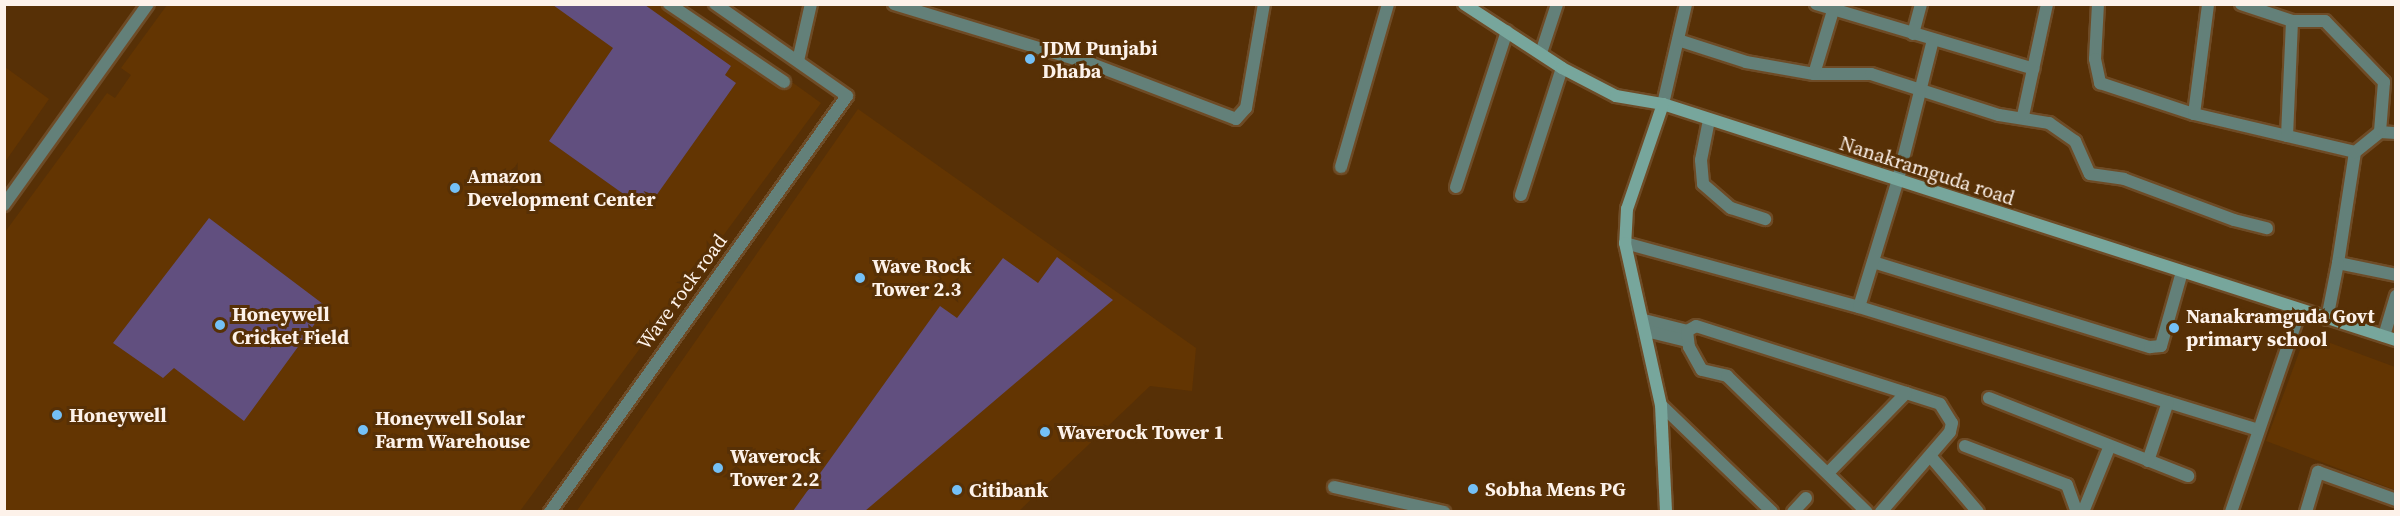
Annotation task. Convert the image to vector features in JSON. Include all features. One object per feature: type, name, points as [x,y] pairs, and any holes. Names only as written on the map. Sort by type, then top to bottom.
[{"type":"main road","name":"Nanakramguda road","points":[[1464,4],[1562,68],[1616,96],[1663,104],[1897,183],[2390,338]]},
{"type":"main road","points":[[1663,104],[1627,209],[1625,243],[1661,405],[1666,512]]},
{"type":"street","points":[[4,205],[148,4]]},
{"type":"street","points":[[669,4],[784,82]]},
{"type":"street","points":[[715,4],[798,61],[811,4]]},
{"type":"street","points":[[894,4],[992,31],[1092,64],[1236,120],[1246,108],[1264,4]]},
{"type":"street","points":[[1341,167],[1388,4]]},
{"type":"street","points":[[1541,53],[1557,4]]},
{"type":"street","points":[[1663,104],[1686,4]]},
{"type":"street","points":[[1816,4],[1834,7],[1913,34],[2034,69]]},
{"type":"street","points":[[1913,34],[1921,4]]},
{"type":"street","points":[[2023,116],[2047,4]]},
{"type":"street","points":[[2098,4],[2095,59],[2100,83],[2194,114],[2355,152]]},
{"type":"street","points":[[2194,114],[2208,4]]},
{"type":"street","points":[[2241,4],[2292,21],[2325,21],[2384,82],[2380,132]]},
{"type":"street","points":[[1814,74],[1834,7]]},
{"type":"street","points":[[2287,136],[2292,21]]},
{"type":"street","points":[[1456,187],[1507,31]]},
{"type":"street","points":[[1678,40],[1746,62],[1814,74],[1871,74],[1922,87],[1999,115],[2023,116],[2049,123],[2075,141],[2090,174],[2124,179],[2234,220],[2267,228]]},
{"type":"street","points":[[1859,307],[1897,183],[1934,40]]},
{"type":"street","name":"Wave rock road","points":[[550,512],[847,96],[798,61]]},
{"type":"street","points":[[1521,195],[1562,68]]},
{"type":"street","points":[[1709,120],[1701,160],[1703,184],[1731,208],[1765,219]]},
{"type":"street","points":[[2327,319],[2355,152],[2380,132],[2396,133]]},
{"type":"street","points":[[1625,243],[1859,307],[2259,430]]},
{"type":"street","points":[[1873,262],[2150,347],[2161,346],[2182,272]]},
{"type":"street","points":[[2338,263],[2396,276]]},
{"type":"street","points":[[2390,338],[2396,296]]},
{"type":"street","points":[[2230,512],[2300,311]]},
{"type":"street","points":[[1645,325],[1687,336]]},
{"type":"street","points":[[1687,336],[1696,326],[1940,404],[1952,423],[1950,432],[1931,457],[1881,512]]},
{"type":"street","points":[[1687,336],[1702,370],[1727,376],[1867,512]]},
{"type":"street","points":[[1828,473],[1906,393]]},
{"type":"street","points":[[1989,398],[2109,448],[2188,476]]},
{"type":"street","points":[[2148,461],[2168,402]]},
{"type":"street","points":[[1661,405],[1772,512]]},
{"type":"street","points":[[1965,446],[2067,485],[2077,512]]},
{"type":"street","points":[[2083,512],[2109,448]]},
{"type":"street","points":[[1931,457],[1978,512]]},
{"type":"street","points":[[2306,512],[2318,472],[2396,500]]},
{"type":"street","points":[[1334,487],[1444,512]]},
{"type":"street","points":[[1793,512],[1806,498]]},
{"type":"shaded area","points":[[167,5],[685,5],[821,103],[520,511],[5,512],[5,232],[107,93],[115,98],[131,75],[121,68]]},
{"type":"shaded area","points":[[553,5],[645,5],[731,66],[725,75],[736,83],[646,210],[549,141],[613,48]]},
{"type":"shaded area","points":[[5,67],[49,99],[5,162]]},
{"type":"shaded area","points":[[858,109],[1196,348],[1192,391],[1150,386],[1019,511],[576,512]]},
{"type":"shaded area","name":"Honeywell Cricket Field","points":[[209,218],[327,307],[244,421],[174,368],[163,378],[113,343]]},
{"type":"shaded area","points":[[1057,257],[1113,300],[865,511],[793,511],[940,306],[957,318],[1003,258],[1038,283]]},
{"type":"shaded area","points":[[2306,334],[2395,367],[2395,490],[2266,441]]},
{"type":"place","name":"JDM Punjabi Dhaba","points":[[1030,59]]},
{"type":"place","name":"Amazon Development Center","points":[[455,188]]},
{"type":"place","name":"Wave Rock Tower 2.3","points":[[860,278]]},
{"type":"place","name":"Honeywell Cricket Field","points":[[220,325]]},
{"type":"place","name":"Nanakramguda Govt primary school","points":[[2174,328]]},
{"type":"place","name":"Honeywell","points":[[57,415]]},
{"type":"place","name":"Honeywell Solar Farm Warehouse","points":[[363,430]]},
{"type":"place","name":"Waverock Tower 1","points":[[1045,432]]},
{"type":"place","name":"Waverock Tower 2.2","points":[[718,468]]},
{"type":"place","name":"Sobha Mens PG","points":[[1473,489]]},
{"type":"place","name":"Citibank","points":[[957,490]]}]
